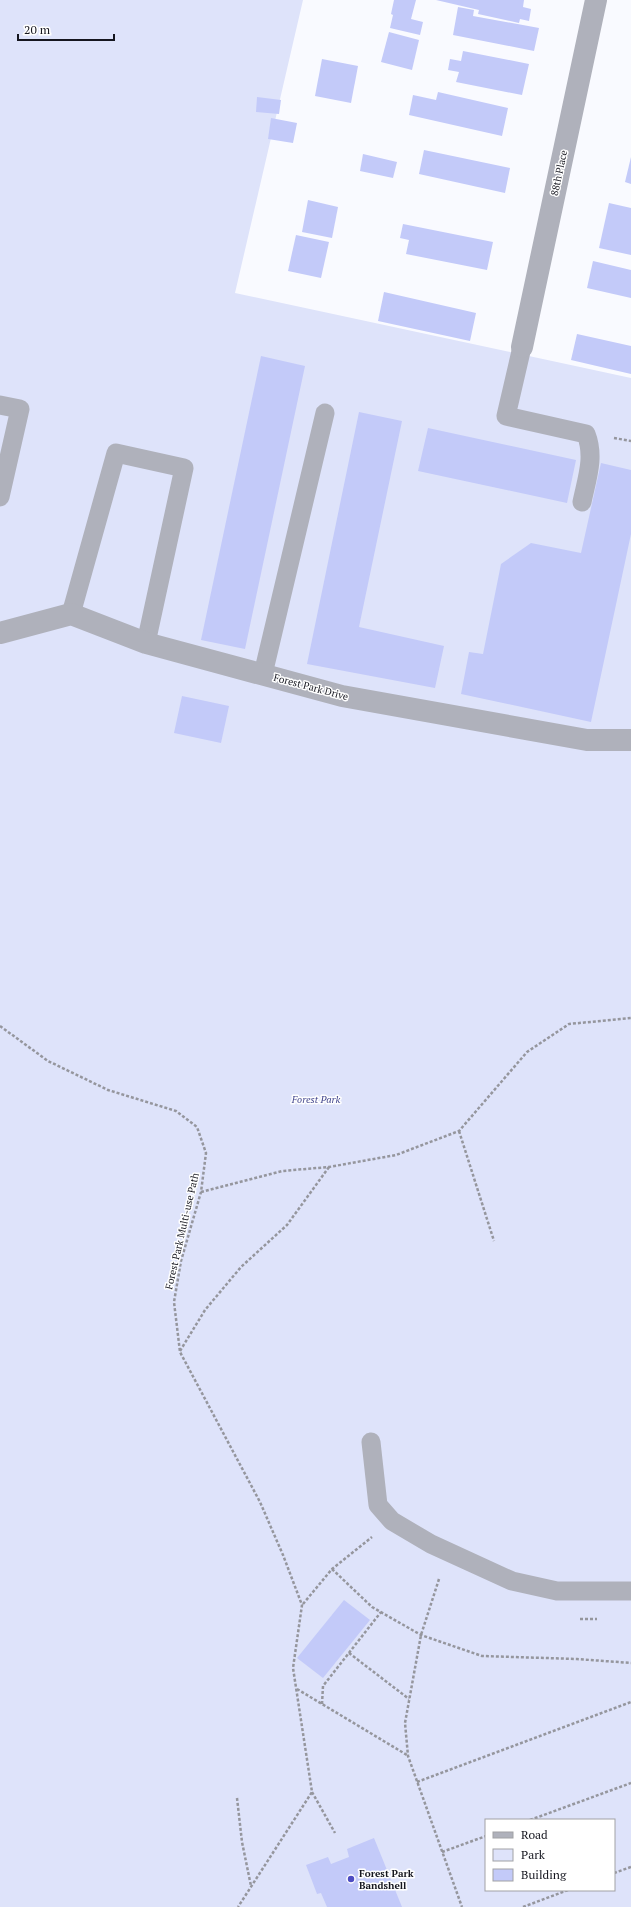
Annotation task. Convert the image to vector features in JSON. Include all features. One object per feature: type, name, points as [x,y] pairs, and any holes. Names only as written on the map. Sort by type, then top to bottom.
[{"type":"street","name":"88th Place","points":[[522,347],[596,0]]},
{"type":"street","name":"Forest Park Drive","points":[[71,614],[146,643],[342,696],[587,740],[631,740]]},
{"type":"street","points":[[0,633],[71,614]]},
{"type":"lane","points":[[522,347],[506,416],[586,434],[591,447],[590,462],[582,502]]},
{"type":"lane","points":[[0,405],[20,409],[0,497]]},
{"type":"lane","points":[[263,674],[325,413]]},
{"type":"lane","points":[[71,614],[116,453],[184,468],[146,643]]},
{"type":"lane","points":[[371,1442],[378,1505],[392,1521],[431,1544],[512,1582],[557,1591],[631,1591]]},
{"type":"path","points":[[200,1192],[282,1170],[329,1167],[396,1155],[459,1131],[527,1052],[569,1024],[631,1018]]},
{"type":"path","name":"Forest Park Multi-use Path","points":[[0,1026],[48,1061],[108,1090],[176,1111],[197,1127],[206,1153],[200,1192],[182,1261],[174,1302],[180,1352],[260,1502],[302,1605]]},
{"type":"path","points":[[459,1131],[494,1241]]},
{"type":"path","points":[[180,1352],[205,1310],[241,1267],[287,1225],[329,1167]]},
{"type":"path","points":[[335,1833],[312,1792],[296,1689],[293,1668],[302,1605],[332,1569],[392,1521]]},
{"type":"path","points":[[332,1569],[372,1607],[421,1635],[482,1656],[577,1659],[631,1664]]},
{"type":"path","points":[[439,1579],[421,1635],[405,1723],[408,1756],[462,1907]]},
{"type":"path","points":[[322,1704],[323,1686],[382,1612]]},
{"type":"path","points":[[349,1653],[409,1699]]},
{"type":"path","points":[[296,1689],[408,1756]]},
{"type":"path","points":[[417,1782],[631,1702]]},
{"type":"path","points":[[533,1819],[631,1783]]},
{"type":"path","points":[[238,1907],[312,1792]]},
{"type":"path","points":[[237,1798],[242,1842],[251,1886]]},
{"type":"path","points":[[442,1852],[485,1836]]},
{"type":"path","points":[[615,1873],[631,1867]]},
{"type":"path","points":[[522,1907],[565,1891]]},
{"type":"green space","name":"Forest Park","points":[[0,0],[303,0],[235,293],[631,378],[631,1907],[0,1907]]},
{"type":"building","points":[[394,0],[416,0],[411,19],[423,22],[420,35],[390,28]]},
{"type":"building","points":[[436,0],[524,0],[523,7],[531,9],[529,21],[520,19],[519,23],[478,14],[479,10]]},
{"type":"building","points":[[458,7],[474,10],[473,16],[539,28],[534,51],[453,35]]},
{"type":"building","points":[[389,32],[419,40],[412,70],[381,62]]},
{"type":"building","points":[[463,51],[529,64],[522,95],[456,82],[459,72],[448,70],[450,59],[461,61]]},
{"type":"building","points":[[322,59],[358,66],[351,103],[315,96]]},
{"type":"building","points":[[438,92],[508,108],[502,136],[409,115],[413,95],[436,100]]},
{"type":"building","points":[[257,97],[281,100],[279,114],[256,112]]},
{"type":"building","points":[[271,118],[297,123],[293,143],[268,139]]},
{"type":"building","points":[[424,150],[510,168],[505,193],[419,174]]},
{"type":"building","points":[[363,154],[397,162],[393,178],[360,171]]},
{"type":"building","points":[[631,157],[631,184],[625,182]]},
{"type":"building","points":[[308,200],[338,207],[332,238],[302,232]]},
{"type":"building","points":[[609,203],[631,208],[631,255],[599,248]]},
{"type":"building","points":[[403,224],[493,242],[487,270],[406,254],[409,240],[400,238]]},
{"type":"building","points":[[296,235],[329,242],[321,278],[288,271]]},
{"type":"building","points":[[593,261],[631,270],[631,298],[587,288]]},
{"type":"building","points":[[384,292],[476,313],[470,341],[378,321]]},
{"type":"building","points":[[577,334],[631,346],[631,374],[571,360]]},
{"type":"building","points":[[261,356],[305,366],[245,649],[201,640]]},
{"type":"building","points":[[359,412],[402,421],[359,627],[444,646],[435,688],[307,664]]},
{"type":"building","points":[[428,428],[576,460],[567,503],[418,471]]},
{"type":"building","points":[[601,463],[631,470],[631,534],[591,722],[461,694],[469,652],[483,654],[501,564],[531,543],[581,553]]},
{"type":"building","points":[[182,696],[229,706],[221,743],[174,733]]},
{"type":"building","points":[[344,1600],[370,1620],[323,1678],[297,1658]]},
{"type":"building","name":"Forest Park Bandshell","points":[[374,1838],[402,1907],[327,1907],[321,1893],[317,1894],[306,1865],[328,1857],[331,1864],[349,1857],[347,1849]]},
{"type":"place","name":"Forest Park Bandshell","points":[[351,1879]]}]
